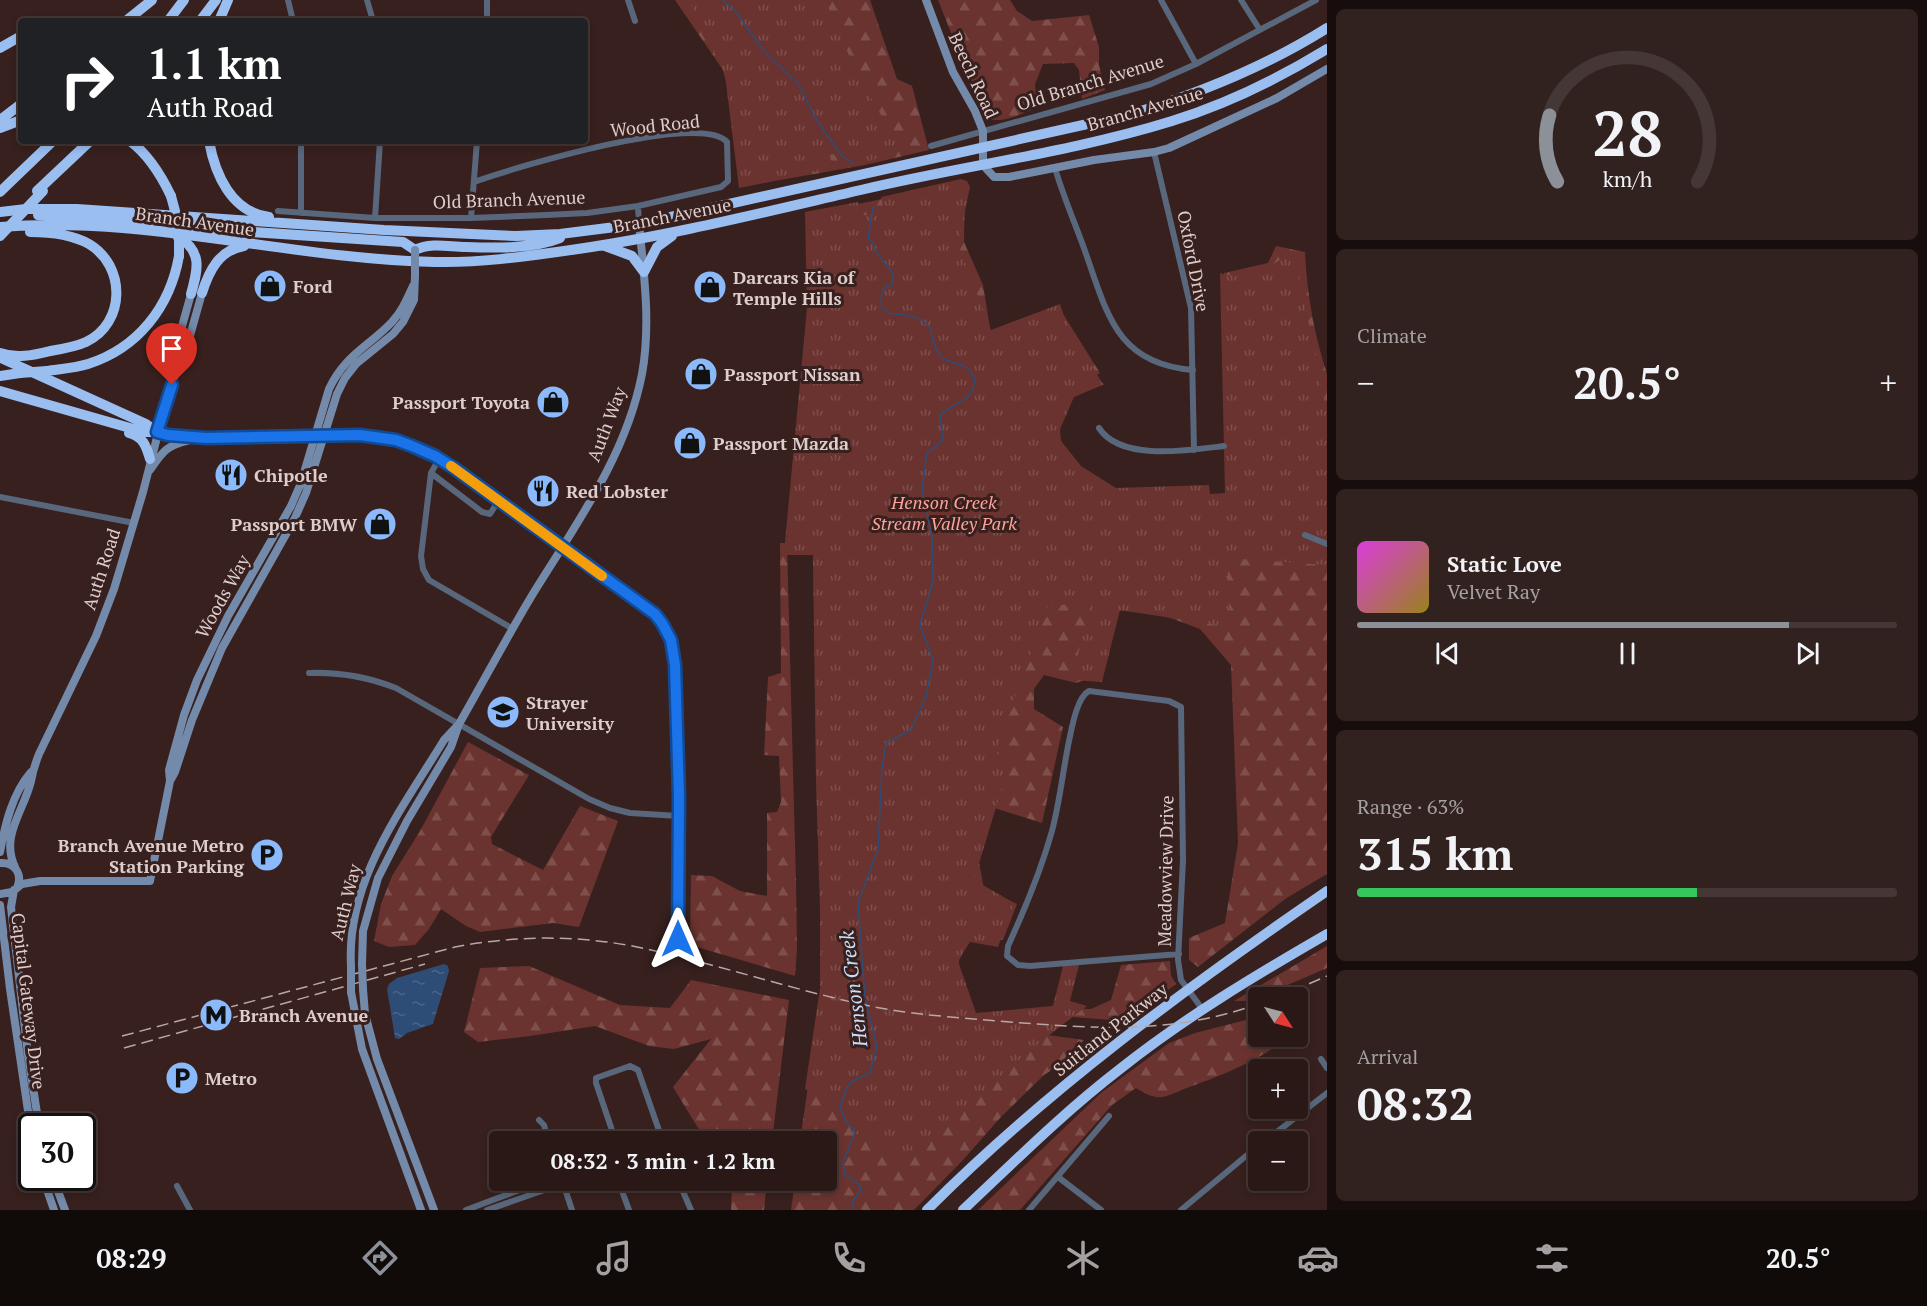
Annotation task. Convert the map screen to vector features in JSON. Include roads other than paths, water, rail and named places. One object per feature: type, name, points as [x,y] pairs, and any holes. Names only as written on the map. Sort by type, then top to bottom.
[{"type":"highway","points":[[130,18],[152,0]]},
{"type":"highway","points":[[170,18],[184,0]]},
{"type":"highway","points":[[202,18],[216,0]]},
{"type":"highway","points":[[220,18],[228,0]]},
{"type":"highway","name":"Branch Avenue","points":[[0,212],[53,208],[303,218],[384,230],[516,236],[571,233],[639,224],[1109,120],[1176,101],[1242,73],[1327,28]]},
{"type":"highway","points":[[0,48],[18,38]]},
{"type":"highway","name":"Branch Avenue","points":[[0,231],[65,225],[109,227],[172,233],[352,258],[437,262],[508,258],[641,240],[869,188],[1096,141],[1173,121],[1259,87],[1327,49]]},
{"type":"highway","points":[[0,120],[18,106]]},
{"type":"highway","points":[[0,128],[18,121]]},
{"type":"highway","points":[[0,192],[43,144]]},
{"type":"highway","points":[[0,192],[50,144]]},
{"type":"highway","points":[[0,231],[87,144]]},
{"type":"highway","points":[[0,375],[86,365],[117,352],[132,341],[143,332],[161,308],[173,282],[179,256],[178,226],[171,196],[156,169],[133,144]]},
{"type":"highway","points":[[210,144],[214,168],[221,182],[237,201],[262,216],[303,218]]},
{"type":"highway","points":[[0,205],[53,205],[110,211]]},
{"type":"highway","points":[[0,217],[76,216],[237,231],[403,242],[418,249],[430,245],[465,248],[547,243],[571,233]]},
{"type":"highway","points":[[0,231],[53,233],[89,245],[109,264],[117,293],[114,312],[106,326],[84,343],[31,355],[0,356]]},
{"type":"highway","points":[[602,245],[632,256],[644,272],[657,247],[682,231]]},
{"type":"highway","points":[[172,233],[183,239],[195,254],[196,293]]},
{"type":"highway","points":[[196,293],[223,254],[230,249],[250,245]]},
{"type":"highway","points":[[0,356],[146,424],[157,432]]},
{"type":"highway","points":[[0,391],[144,432],[157,432]]},
{"type":"highway","points":[[88,416],[99,423],[137,435],[144,441],[150,459]]},
{"type":"highway","name":"Suitland Parkway","points":[[927,1210],[984,1155],[1094,1061],[1188,990],[1327,891]]},
{"type":"highway","name":"Suitland Parkway","points":[[963,1210],[1087,1095],[1142,1052],[1327,934]]},
{"type":"street","points":[[288,0],[292,18]]},
{"type":"street","points":[[367,0],[372,18]]},
{"type":"street","points":[[487,0],[487,18]]},
{"type":"street","points":[[628,0],[635,21]]},
{"type":"street","name":"Beech Road","points":[[926,0],[953,72],[975,111],[983,131],[983,165]]},
{"type":"street","points":[[1161,0],[1196,64]]},
{"type":"street","points":[[1241,0],[1260,30]]},
{"type":"street","name":"Old Branch Avenue","points":[[930,146],[1148,85],[1196,64],[1316,0]]},
{"type":"street","points":[[983,165],[990,174],[999,178],[1154,152],[1223,124],[1327,69]]},
{"type":"street","name":"Wood Road","points":[[474,182],[569,153],[641,139],[699,134],[717,135],[728,142],[728,149]]},
{"type":"street","points":[[301,144],[303,218]]},
{"type":"street","points":[[375,218],[380,144]]},
{"type":"street","points":[[471,218],[477,144]]},
{"type":"street","name":"Old Branch Avenue","points":[[278,211],[303,218],[471,218],[587,213],[638,206],[721,187],[728,181],[728,149]]},
{"type":"street","name":"Oxford Drive","points":[[1154,152],[1188,294],[1193,370],[1194,450]]},
{"type":"street","points":[[1055,168],[1114,328],[1132,348],[1159,365],[1193,370]]},
{"type":"street","name":"Auth Way","points":[[434,1210],[380,1066],[365,1014],[363,931],[378,878],[411,814],[451,747],[459,724],[513,629],[564,548],[610,464],[626,428],[637,395],[645,350],[644,272],[638,206]]},
{"type":"street","name":"Woods Way","points":[[40,881],[150,881],[170,781],[205,685],[236,621],[294,520],[306,493],[320,436],[345,378],[356,364],[393,334],[403,322],[414,300],[413,286],[418,249]]},
{"type":"street","name":"Auth Road","points":[[16,868],[8,853],[10,835],[17,812],[31,782],[32,772],[100,625],[114,589],[147,476],[157,432],[177,367],[184,357],[196,293]]},
{"type":"street","points":[[1100,428],[1111,441],[1130,448],[1194,450],[1224,446]]},
{"type":"street","points":[[157,432],[197,438],[360,435],[396,440],[439,459],[500,500],[655,614],[671,640],[675,665],[679,816],[678,939]]},
{"type":"street","points":[[147,476],[162,452],[169,446],[197,438]]},
{"type":"street","points":[[439,459],[432,473],[421,556],[423,569],[429,580],[513,629]]},
{"type":"street","points":[[432,473],[482,512],[490,514],[500,500]]},
{"type":"street","points":[[0,497],[134,523]]},
{"type":"street","points":[[1305,536],[1327,544]]},
{"type":"street","points":[[309,673],[344,674],[374,680],[418,699],[553,780],[601,805],[637,814],[679,816]]},
{"type":"street","name":"Meadowview Drive","points":[[1179,954],[1039,966],[1018,965],[1008,958],[1006,952],[1041,865],[1052,830],[1070,736],[1080,702],[1083,695],[1089,691],[1175,702],[1182,710],[1183,850],[1180,976],[1203,1011]]},
{"type":"street","name":"Auth Way","points":[[421,1210],[362,1049],[351,992],[350,952],[355,919],[371,863],[444,740],[459,724]]},
{"type":"street","name":"Auth Road","points":[[0,852],[2,831],[11,808],[25,779],[32,772]]},
{"type":"street","points":[[0,863],[8,863],[29,878],[40,881]]},
{"type":"street","name":"Capital Gateway Drive","points":[[16,868],[20,879],[15,889],[11,908],[24,1057]]},
{"type":"street","points":[[0,894],[6,894],[22,884],[40,881]]},
{"type":"street","name":"Capital Gateway Drive","points":[[0,905],[27,1077],[30,1113]]},
{"type":"street","points":[[1321,1059],[1327,1068]]},
{"type":"street","points":[[612,1131],[596,1083],[597,1078],[630,1066],[638,1070],[660,1131]]},
{"type":"street","name":"Capital Gateway Drive","points":[[27,1077],[36,1113]]},
{"type":"street","points":[[1278,1131],[1327,1093]]},
{"type":"street","points":[[1029,1210],[1109,1116]]},
{"type":"street","points":[[539,1120],[546,1131]]},
{"type":"street","points":[[1181,1210],[1248,1154]]},
{"type":"street","points":[[1058,1177],[1101,1210]]},
{"type":"street","points":[[177,1185],[190,1210]]},
{"type":"street","points":[[47,1191],[54,1210]]},
{"type":"street","points":[[58,1191],[65,1210]]},
{"type":"street","points":[[487,1210],[524,1191]]},
{"type":"street","points":[[466,1210],[535,1191]]},
{"type":"street","points":[[566,1191],[572,1210]]},
{"type":"street","points":[[622,1191],[629,1210]]},
{"type":"street","points":[[683,1191],[691,1210]]},
{"type":"water","points":[[444,964],[448,966],[449,971],[433,1024],[407,1033],[399,1039],[395,1038],[387,989],[389,984],[397,978]]},
{"type":"waterway","name":"Henson Creek","points":[[723,0],[736,12],[764,51],[799,85],[816,119],[842,156],[854,164]]},
{"type":"waterway","name":"Henson Creek","points":[[854,1210],[852,1202],[861,1190],[857,1183],[845,1175],[843,1163],[855,1132],[846,1121],[840,1108],[846,1089],[851,1082],[870,1073],[877,1047],[865,998],[858,903],[878,849],[882,768],[886,743],[911,730],[926,697],[933,660],[920,625],[933,582],[932,536],[922,490],[927,453],[942,440],[940,416],[970,394],[975,379],[967,368],[945,360],[941,356],[926,324],[911,316],[890,314],[882,308],[881,298],[884,288],[892,284],[893,278],[890,268],[868,238],[873,207]]},
{"type":"railway","points":[[122,1036],[455,947],[541,938],[627,945],[870,1006],[949,1017],[1064,1026],[1129,1027],[1192,1021],[1248,1007]]},
{"type":"railway","points":[[124,1048],[425,964]]},
{"type":"railway","points":[[1302,987],[1327,976]]},
{"type":"place","name":"Ford","points":[[270,286]]},
{"type":"place","name":"Darcars Kia of Temple Hills","points":[[710,287]]},
{"type":"place","name":"Passport Nissan","points":[[701,374]]},
{"type":"place","name":"Passport Toyota","points":[[553,402]]},
{"type":"place","name":"Passport Mazda","points":[[690,443]]},
{"type":"place","name":"Chipotle","points":[[231,475]]},
{"type":"place","name":"Red Lobster","points":[[543,491]]},
{"type":"place","name":"Passport BMW","points":[[380,524]]},
{"type":"place","name":"Strayer University","points":[[503,712]]},
{"type":"place","name":"Branch Avenue Metro Station Parking","points":[[267,855]]},
{"type":"place","name":"Branch Avenue","points":[[216,1015]]},
{"type":"place","name":"Metro","points":[[182,1078]]},
{"type":"park label","name":"Henson Creek Stream Valley Park","points":[[944,512]]}]
